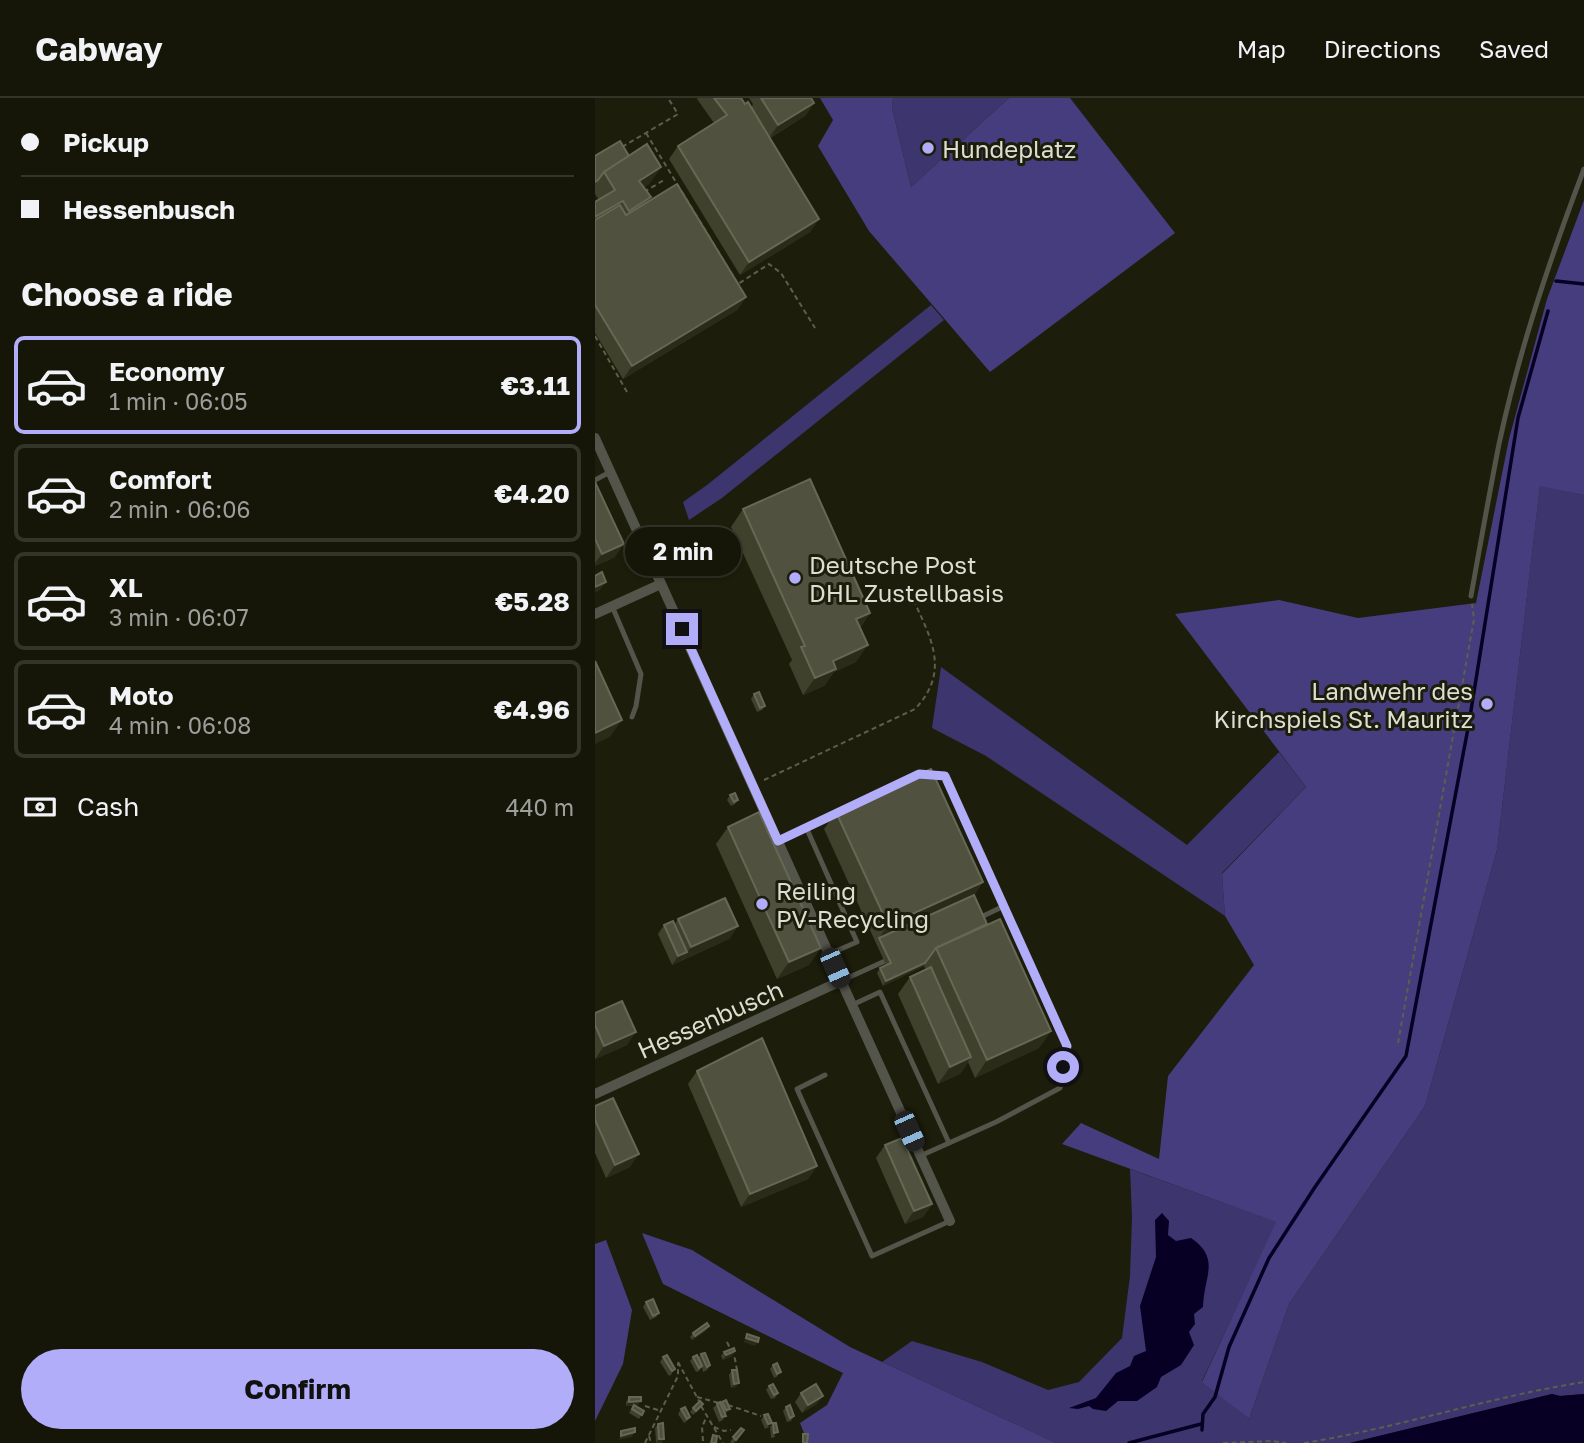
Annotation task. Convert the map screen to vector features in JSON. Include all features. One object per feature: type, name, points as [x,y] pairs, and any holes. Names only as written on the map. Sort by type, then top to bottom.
[{"type":"street","points":[[595,438],[950,1221]]},
{"type":"street","points":[[595,614],[661,584]]},
{"type":"street","name":"Hessenbusch","points":[[596,1091],[841,981]]},
{"type":"lane","points":[[1471,597],[1499,444],[1523,348],[1554,250],[1584,169]]},
{"type":"lane","points":[[595,480],[610,472]]},
{"type":"lane","points":[[612,606],[641,674],[632,718]]},
{"type":"lane","points":[[882,792],[919,774],[945,776],[1067,1046],[1060,1088],[996,1122],[920,1156]]},
{"type":"lane","points":[[778,841],[845,809]]},
{"type":"lane","points":[[806,827],[857,942],[829,954]]},
{"type":"lane","points":[[979,918],[1002,907]]},
{"type":"lane","points":[[841,981],[884,961]]},
{"type":"lane","points":[[852,1006],[880,992],[949,1143]]},
{"type":"lane","points":[[825,1075],[797,1089],[872,1256],[950,1221]]},
{"type":"path","points":[[618,149],[678,114],[668,98]]},
{"type":"path","points":[[646,133],[739,284],[769,264],[781,273],[815,328]]},
{"type":"path","points":[[637,196],[664,180]]},
{"type":"path","points":[[595,336],[628,392]]},
{"type":"path","points":[[753,785],[915,709],[923,702],[936,666],[935,650],[910,592]]},
{"type":"path","points":[[1398,1043],[1474,619],[1471,597]]},
{"type":"path","points":[[727,1342],[736,1359],[737,1370]]},
{"type":"path","points":[[645,1443],[678,1376],[678,1362],[723,1443]]},
{"type":"path","points":[[1304,1443],[1346,1436],[1539,1389],[1584,1382]]},
{"type":"path","points":[[696,1397],[761,1416]]},
{"type":"path","points":[[645,1406],[659,1410]]},
{"type":"path","points":[[703,1441],[702,1427],[707,1417]]},
{"type":"path","points":[[711,1424],[717,1430],[731,1430]]},
{"type":"path","points":[[649,1435],[651,1443]]},
{"type":"path","points":[[1223,1443],[1286,1443]]},
{"type":"shaded area","points":[[820,98],[893,98],[892,108],[911,187],[1009,98],[1070,98],[1175,233],[990,372],[869,231],[818,146],[833,120]]},
{"type":"shaded area","name":"Hundeplatz","points":[[893,98],[1009,98],[911,187],[892,108]]},
{"type":"shaded area","points":[[1584,200],[1584,495],[1540,486],[1497,850],[1425,1106],[1289,1304],[1249,1419],[1202,1382],[1276,1222],[1062,1144],[1081,1123],[1159,1159],[1168,1076],[1254,965],[1225,916],[1222,874],[1306,787],[1175,614],[1279,600],[1358,618],[1476,603],[1509,439],[1547,299]]},
{"type":"shaded area","points":[[931,305],[944,320],[722,498],[689,520],[683,502]]},
{"type":"shaded area","points":[[1540,485],[1584,495],[1584,1394],[1552,1394],[1350,1443],[1056,1443],[882,1362],[912,1341],[982,1362],[1048,1390],[1079,1382],[1122,1338],[1130,1276],[1130,1169],[1277,1222],[1202,1381],[1249,1419],[1289,1304],[1425,1106],[1497,850]]},
{"type":"shaded area","points":[[941,667],[1187,845],[1279,752],[1306,787],[1222,873],[1225,916],[986,756],[932,728]]},
{"type":"shaded area","points":[[1162,1213],[1169,1221],[1168,1235],[1176,1241],[1191,1238],[1206,1253],[1208,1261],[1203,1307],[1194,1314],[1195,1324],[1189,1332],[1194,1345],[1181,1365],[1161,1377],[1157,1387],[1137,1401],[1118,1401],[1106,1411],[1089,1406],[1069,1408],[1096,1398],[1116,1373],[1130,1366],[1134,1356],[1146,1351],[1140,1306],[1156,1257],[1155,1220]]},
{"type":"shaded area","points":[[642,1233],[692,1250],[850,1347],[1056,1443],[808,1443],[800,1423],[827,1405],[843,1373],[663,1284]]},
{"type":"shaded area","points":[[606,1240],[632,1310],[623,1364],[595,1421],[595,1244]]},
{"type":"shaded area","points":[[1552,1394],[1584,1394],[1584,1443],[1350,1443]]},
{"type":"building","points":[[714,98],[741,98],[745,104],[748,102],[819,219],[749,262],[678,146],[727,115]]},
{"type":"building","points":[[761,98],[811,98],[814,103],[778,125]]},
{"type":"building","points":[[620,141],[629,156],[604,172],[595,182],[595,156]]},
{"type":"building","points":[[647,144],[661,167],[639,181],[651,197],[629,211],[623,201],[595,217],[595,202],[615,190],[604,172]]},
{"type":"building","points":[[677,184],[746,297],[632,366],[595,305],[595,220],[620,205],[626,215]]},
{"type":"building","name":"Deutsche Post DHL Zustellbasis","points":[[810,479],[870,613],[856,619],[868,645],[833,661],[836,669],[815,678],[801,647],[805,646],[743,509]]},
{"type":"building","points":[[595,482],[624,544],[602,554],[595,539]]},
{"type":"building","points":[[602,572],[606,582],[595,587],[595,576]]},
{"type":"building","points":[[595,661],[622,720],[595,733]]},
{"type":"building","points":[[759,692],[765,706],[760,708],[754,694]]},
{"type":"building","points":[[931,769],[983,882],[888,925],[836,812]]},
{"type":"building","points":[[735,793],[738,800],[734,802],[730,795]]},
{"type":"building","points":[[759,812],[821,948],[789,962],[728,827]]},
{"type":"building","points":[[974,895],[987,924],[936,948],[925,963],[886,981],[880,968],[891,963],[879,938]]},
{"type":"building","points":[[725,898],[738,926],[691,947],[678,919]]},
{"type":"building","points":[[1000,919],[1051,1031],[987,1060],[936,948]]},
{"type":"building","points":[[673,921],[687,952],[678,956],[664,925]]},
{"type":"building","points":[[931,967],[971,1057],[950,1067],[910,977]]},
{"type":"building","points":[[622,1001],[636,1032],[604,1046],[595,1025],[595,1013]]},
{"type":"building","points":[[762,1038],[817,1166],[750,1194],[697,1071]]},
{"type":"building","points":[[613,1098],[639,1154],[615,1165],[595,1120],[595,1106]]},
{"type":"building","points":[[902,1138],[932,1204],[914,1211],[885,1145]]},
{"type":"building","points":[[653,1299],[659,1313],[653,1316],[646,1302]]},
{"type":"building","points":[[707,1323],[709,1326],[695,1336],[693,1333]]},
{"type":"building","points":[[747,1334],[759,1338],[758,1342],[746,1338]]},
{"type":"building","points":[[734,1348],[735,1351],[726,1355],[724,1352]]},
{"type":"building","points":[[705,1353],[710,1365],[707,1367],[701,1354]]},
{"type":"building","points":[[667,1355],[675,1369],[672,1371],[663,1357]]},
{"type":"building","points":[[697,1355],[702,1366],[699,1368],[693,1357]]},
{"type":"building","points":[[777,1363],[781,1372],[777,1374],[773,1365]]},
{"type":"building","points":[[732,1370],[737,1370],[739,1383],[734,1384]]},
{"type":"building","points":[[773,1384],[778,1393],[774,1395],[769,1386]]},
{"type":"building","points":[[816,1384],[823,1396],[808,1405],[801,1393]]},
{"type":"building","points":[[629,1397],[641,1397],[641,1401],[629,1402]]},
{"type":"building","points":[[726,1400],[730,1409],[726,1410],[722,1402]]},
{"type":"building","points":[[700,1401],[703,1404],[696,1411],[693,1408]]},
{"type":"building","points":[[720,1402],[726,1416],[722,1417],[717,1404]]},
{"type":"building","points":[[634,1405],[644,1411],[642,1415],[632,1409]]},
{"type":"building","points":[[790,1405],[794,1416],[790,1418],[786,1407]]},
{"type":"building","points":[[685,1407],[690,1417],[687,1419],[681,1409]]},
{"type":"building","points":[[768,1414],[772,1423],[768,1424],[764,1415]]},
{"type":"building","points":[[663,1423],[664,1439],[659,1439],[658,1424]]},
{"type":"building","points":[[773,1423],[776,1423],[778,1432],[774,1433]]},
{"type":"building","points":[[635,1428],[635,1432],[621,1436],[621,1431]]},
{"type":"building","points":[[741,1428],[744,1430],[736,1440],[733,1437]]},
{"type":"building","points":[[803,1434],[808,1434],[807,1443],[803,1443]]},
{"type":"building","points":[[713,1435],[717,1436],[716,1443],[711,1443]]},
{"type":"waterway","points":[[1556,281],[1584,284]]},
{"type":"waterway","points":[[1202,1430],[1203,1414],[1215,1397],[1229,1347],[1269,1258],[1406,1056],[1469,723],[1518,418],[1548,311]]},
{"type":"waterway","points":[[1129,1443],[1201,1424]]},
{"type":"place","name":"Hundeplatz","points":[[928,148]]},
{"type":"place","name":"Deutsche Post DHL Zustellbasis","points":[[795,578]]},
{"type":"place","name":"Landwehr des Kirchspiels St. Mauritz","points":[[1487,704]]},
{"type":"place","name":"Reiling PV-Recycling","points":[[762,904]]},
{"type":"route","points":[[682,629],[778,841],[919,774],[945,776],[1067,1046],[1063,1067]]}]
